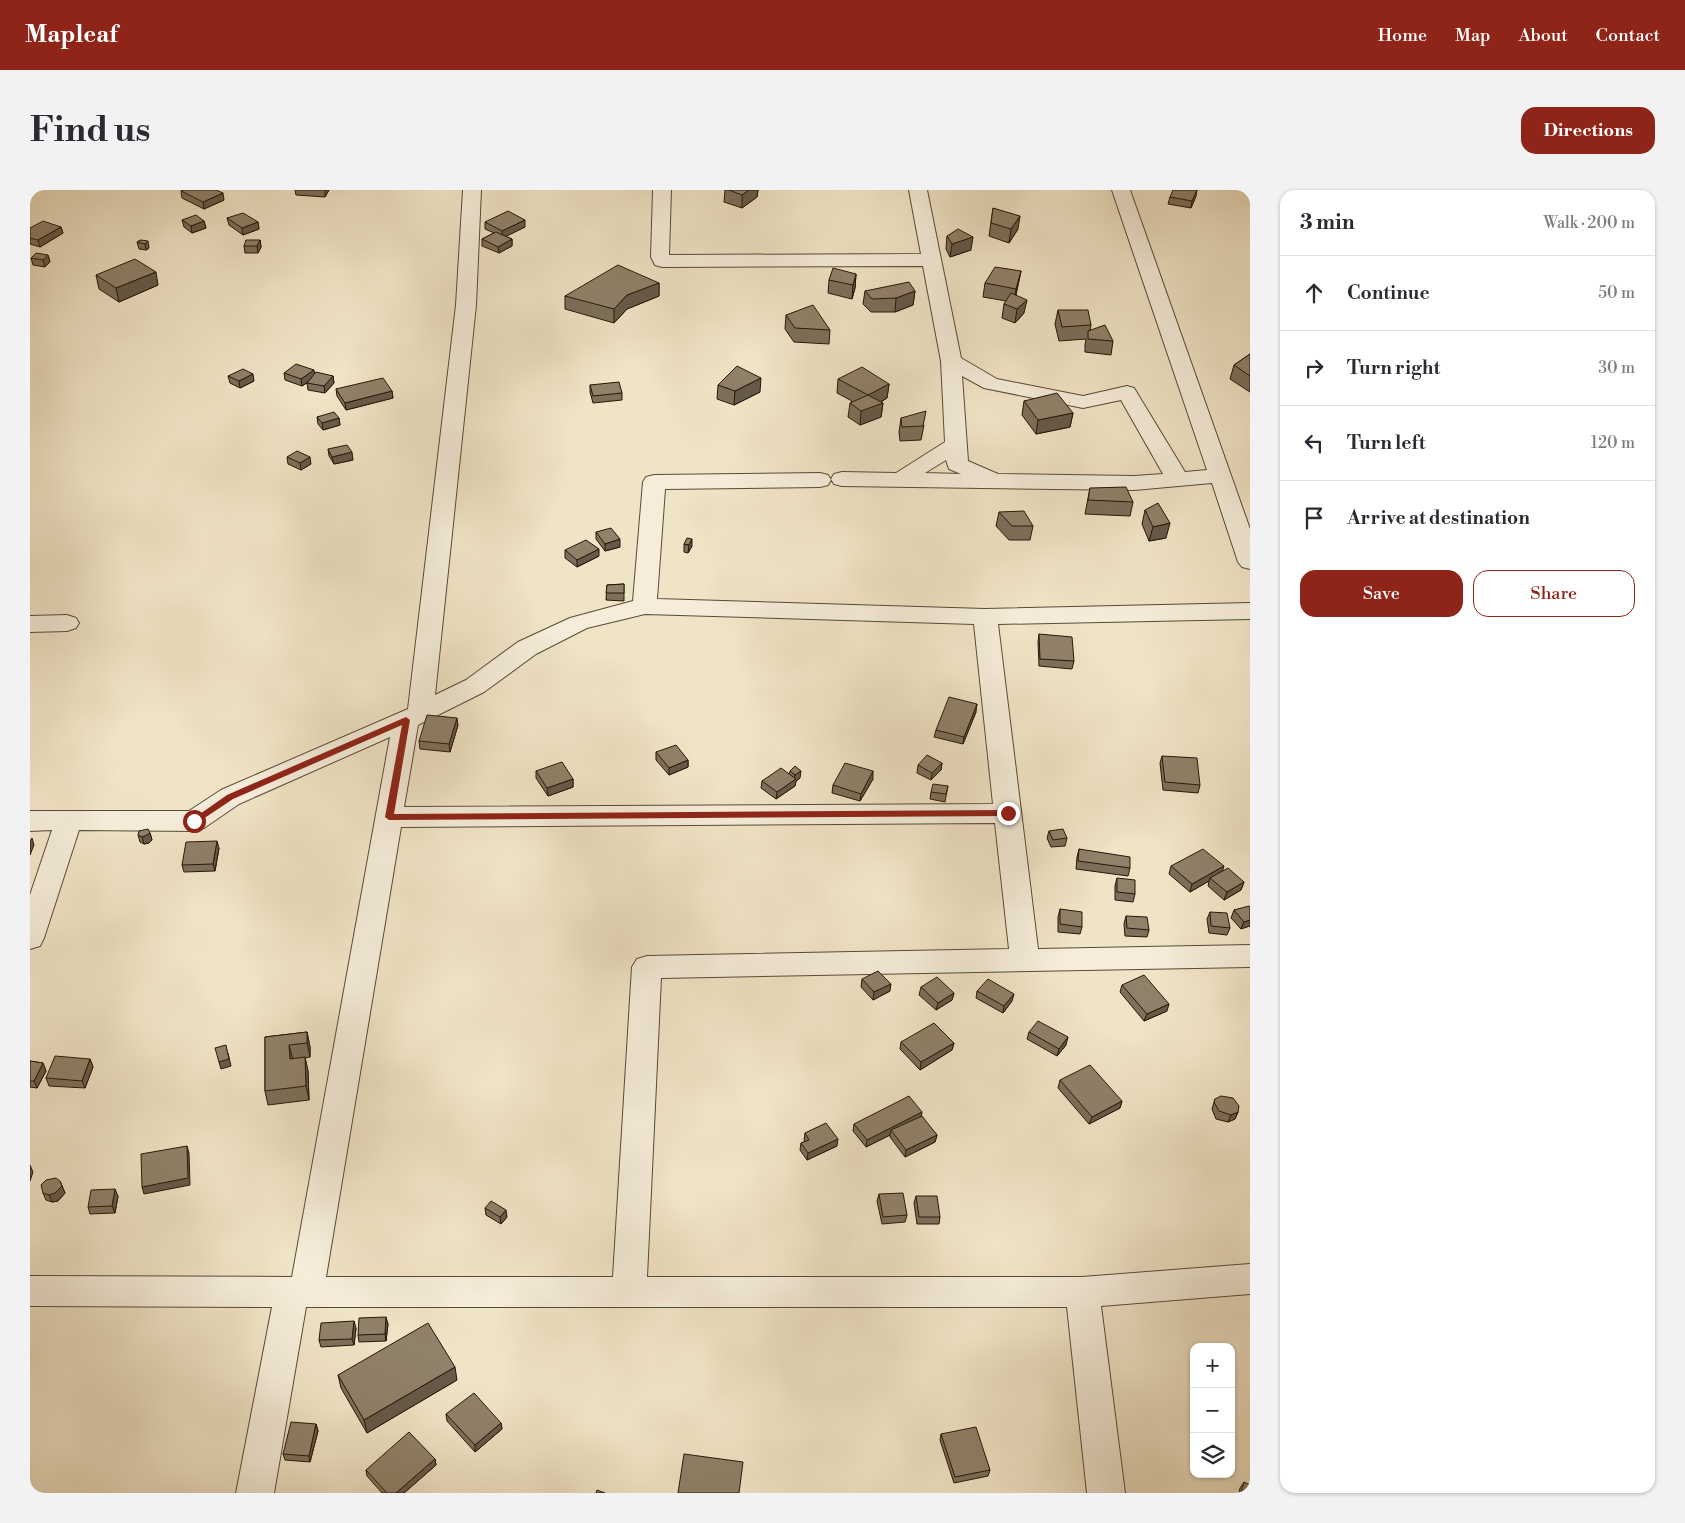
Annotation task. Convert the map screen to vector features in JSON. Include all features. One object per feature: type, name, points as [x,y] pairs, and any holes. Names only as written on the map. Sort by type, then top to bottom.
[{"type":"street","points":[[255,1493],[299,1292],[389,817],[413,716],[466,305],[472,190]]},
{"type":"street","points":[[662,190],[660,257],[662,261],[931,260]]},
{"type":"street","points":[[918,190],[951,361],[957,464],[994,481]]},
{"type":"street","points":[[1121,190],[1250,562]]},
{"type":"street","points":[[951,361],[991,384],[1083,402],[1127,392],[1178,480]]},
{"type":"street","points":[[900,480],[956,444]]},
{"type":"street","points":[[645,606],[654,482],[831,479],[1134,483],[1220,476]]},
{"type":"street","points":[[30,821],[194,821],[230,797],[413,716],[475,686],[527,648],[579,623],[645,606],[985,617],[1250,611]]},
{"type":"street","points":[[985,617],[1025,960]]},
{"type":"street","points":[[30,624],[68,623]]},
{"type":"street","points":[[389,817],[1008,813]]},
{"type":"street","points":[[30,938],[69,820]]},
{"type":"street","points":[[629,1292],[647,967],[1250,956]]},
{"type":"street","points":[[30,1291],[1082,1292],[1250,1279]]},
{"type":"street","points":[[1082,1292],[1106,1493]]},
{"type":"building","points":[[216,190],[223,193],[203,202],[181,191]]},
{"type":"building","points":[[729,190],[749,190],[742,195]]},
{"type":"building","points":[[1173,190],[1197,190],[1192,201],[1170,197]]},
{"type":"building","points":[[993,208],[1020,216],[1011,229],[991,223]]},
{"type":"building","points":[[508,211],[525,220],[502,231],[485,222]]},
{"type":"building","points":[[243,213],[258,222],[242,228],[227,218]]},
{"type":"building","points":[[196,215],[204,221],[191,226],[182,220]]},
{"type":"building","points":[[43,221],[61,227],[38,240],[30,238],[30,228]]},
{"type":"building","points":[[958,229],[973,237],[952,244],[947,236]]},
{"type":"building","points":[[496,232],[512,239],[498,247],[482,239]]},
{"type":"building","points":[[141,240],[148,241],[145,244],[137,242]]},
{"type":"building","points":[[246,240],[260,240],[257,246],[244,246]]},
{"type":"building","points":[[36,253],[48,255],[43,260],[31,258]]},
{"type":"building","points":[[135,259],[156,272],[116,288],[96,275]]},
{"type":"building","points":[[618,265],[659,283],[627,295],[614,309],[565,296]]},
{"type":"building","points":[[995,267],[1021,271],[1016,289],[985,283]]},
{"type":"building","points":[[833,268],[856,274],[853,285],[829,280]]},
{"type":"building","points":[[909,282],[915,291],[896,298],[872,299],[865,291]]},
{"type":"building","points":[[1011,293],[1027,300],[1017,309],[1004,304]]},
{"type":"building","points":[[813,305],[830,330],[795,328],[786,315]]},
{"type":"building","points":[[1058,310],[1088,310],[1091,325],[1062,327]]},
{"type":"building","points":[[1105,325],[1113,341],[1088,339],[1088,331]]},
{"type":"building","points":[[1250,354],[1250,376],[1234,365]]},
{"type":"building","points":[[296,364],[314,370],[301,379],[284,373]]},
{"type":"building","points":[[737,366],[761,378],[735,391],[718,385]]},
{"type":"building","points":[[862,367],[889,384],[868,395],[838,379]]},
{"type":"building","points":[[243,369],[253,374],[239,381],[228,376]]},
{"type":"building","points":[[316,372],[333,376],[324,386],[307,383]]},
{"type":"building","points":[[383,378],[392,391],[345,403],[336,389]]},
{"type":"building","points":[[619,382],[622,393],[593,396],[590,385]]},
{"type":"building","points":[[1057,393],[1073,413],[1038,420],[1024,401]]},
{"type":"building","points":[[868,395],[883,403],[861,411],[850,403]]},
{"type":"building","points":[[926,411],[923,426],[902,427],[901,418]]},
{"type":"building","points":[[334,412],[339,418],[322,423],[317,417]]},
{"type":"building","points":[[347,445],[352,452],[332,457],[328,449]]},
{"type":"building","points":[[297,451],[310,457],[300,463],[287,457]]},
{"type":"building","points":[[1126,487],[1133,502],[1088,500],[1090,488]]},
{"type":"building","points":[[1158,503],[1170,523],[1153,527],[1145,510]]},
{"type":"building","points":[[1024,511],[1033,526],[1012,526],[999,512]]},
{"type":"building","points":[[611,528],[620,539],[605,544],[596,532]]},
{"type":"building","points":[[687,538],[692,539],[689,545],[684,544]]},
{"type":"building","points":[[586,540],[599,549],[577,560],[565,550]]},
{"type":"building","points":[[624,584],[624,593],[606,593],[607,585]]},
{"type":"building","points":[[1039,634],[1072,637],[1074,661],[1040,659]]},
{"type":"building","points":[[949,697],[977,704],[964,737],[936,730]]},
{"type":"building","points":[[427,715],[457,718],[449,744],[419,741]]},
{"type":"building","points":[[676,745],[688,760],[669,768],[656,752]]},
{"type":"building","points":[[927,755],[942,763],[932,773],[918,765]]},
{"type":"building","points":[[1162,756],[1197,758],[1200,785],[1165,782]]},
{"type":"building","points":[[562,762],[573,779],[547,788],[536,771]]},
{"type":"building","points":[[845,763],[873,771],[861,794],[833,785]]},
{"type":"building","points":[[795,766],[801,771],[795,775],[790,771]]},
{"type":"building","points":[[781,768],[796,779],[777,792],[762,781]]},
{"type":"building","points":[[933,784],[948,786],[946,794],[931,792]]},
{"type":"building","points":[[148,829],[150,833],[147,835],[142,837],[138,835],[139,831]]},
{"type":"building","points":[[1063,829],[1067,838],[1053,840],[1049,831]]},
{"type":"building","points":[[217,841],[213,864],[182,865],[186,842]]},
{"type":"building","points":[[1079,849],[1130,857],[1130,868],[1078,861]]},
{"type":"building","points":[[1203,849],[1224,866],[1192,884],[1171,866]]},
{"type":"building","points":[[1228,868],[1244,882],[1227,892],[1210,878]]},
{"type":"building","points":[[1117,878],[1135,880],[1135,894],[1117,892]]},
{"type":"building","points":[[1249,906],[1250,920],[1244,922],[1234,910]]},
{"type":"building","points":[[1060,909],[1082,912],[1082,927],[1060,924]]},
{"type":"building","points":[[1210,912],[1227,913],[1230,928],[1211,926]]},
{"type":"building","points":[[1126,916],[1147,917],[1149,930],[1127,928]]},
{"type":"building","points":[[878,971],[891,984],[874,992],[862,979]]},
{"type":"building","points":[[1144,975],[1169,1004],[1147,1014],[1122,985]]},
{"type":"building","points":[[937,977],[954,993],[938,1003],[921,987]]},
{"type":"building","points":[[988,979],[1014,994],[1004,1006],[977,991]]},
{"type":"building","points":[[1038,1021],[1068,1037],[1059,1049],[1029,1032]]},
{"type":"building","points":[[934,1023],[954,1043],[921,1062],[901,1042]]},
{"type":"building","points":[[307,1032],[307,1043],[289,1045],[290,1059],[305,1057],[306,1086],[265,1091],[265,1037]]},
{"type":"building","points":[[226,1045],[229,1059],[219,1062],[215,1048]]},
{"type":"building","points":[[55,1056],[90,1059],[82,1081],[46,1078]]},
{"type":"building","points":[[30,1061],[43,1063],[34,1081],[30,1081]]},
{"type":"building","points":[[1090,1065],[1122,1101],[1092,1117],[1060,1080]]},
{"type":"building","points":[[909,1096],[922,1112],[867,1140],[854,1124]]},
{"type":"building","points":[[1221,1096],[1233,1098],[1239,1106],[1238,1112],[1231,1115],[1219,1111],[1214,1102],[1215,1099]]},
{"type":"building","points":[[922,1116],[937,1135],[906,1150],[891,1130]]},
{"type":"building","points":[[826,1123],[838,1139],[808,1153],[801,1143],[809,1140],[805,1133]]},
{"type":"building","points":[[187,1146],[188,1178],[142,1187],[141,1154]]},
{"type":"building","points":[[56,1178],[62,1186],[55,1193],[49,1195],[43,1193],[41,1185],[46,1180]]},
{"type":"building","points":[[115,1189],[112,1206],[88,1207],[91,1190]]},
{"type":"building","points":[[903,1193],[907,1215],[883,1217],[879,1194]]},
{"type":"building","points":[[916,1196],[937,1196],[940,1217],[919,1217]]},
{"type":"building","points":[[491,1201],[506,1210],[500,1217],[485,1208]]},
{"type":"building","points":[[386,1317],[385,1334],[358,1335],[359,1318]]},
{"type":"building","points":[[354,1321],[352,1339],[319,1340],[321,1323]]},
{"type":"building","points":[[428,1323],[455,1367],[364,1420],[338,1375]]},
{"type":"building","points":[[474,1393],[501,1423],[475,1445],[446,1414]]},
{"type":"building","points":[[291,1422],[316,1424],[309,1456],[283,1454]]},
{"type":"building","points":[[976,1427],[990,1470],[955,1477],[941,1434]]},
{"type":"building","points":[[409,1432],[435,1459],[396,1493],[387,1493],[366,1470]]},
{"type":"building","points":[[684,1454],[743,1462],[739,1493],[678,1493]]},
{"type":"building","points":[[1244,1482],[1250,1485],[1250,1493],[1241,1493]]},
{"type":"route","points":[[194,821],[230,797],[406,720],[389,817],[1008,813]]}]
